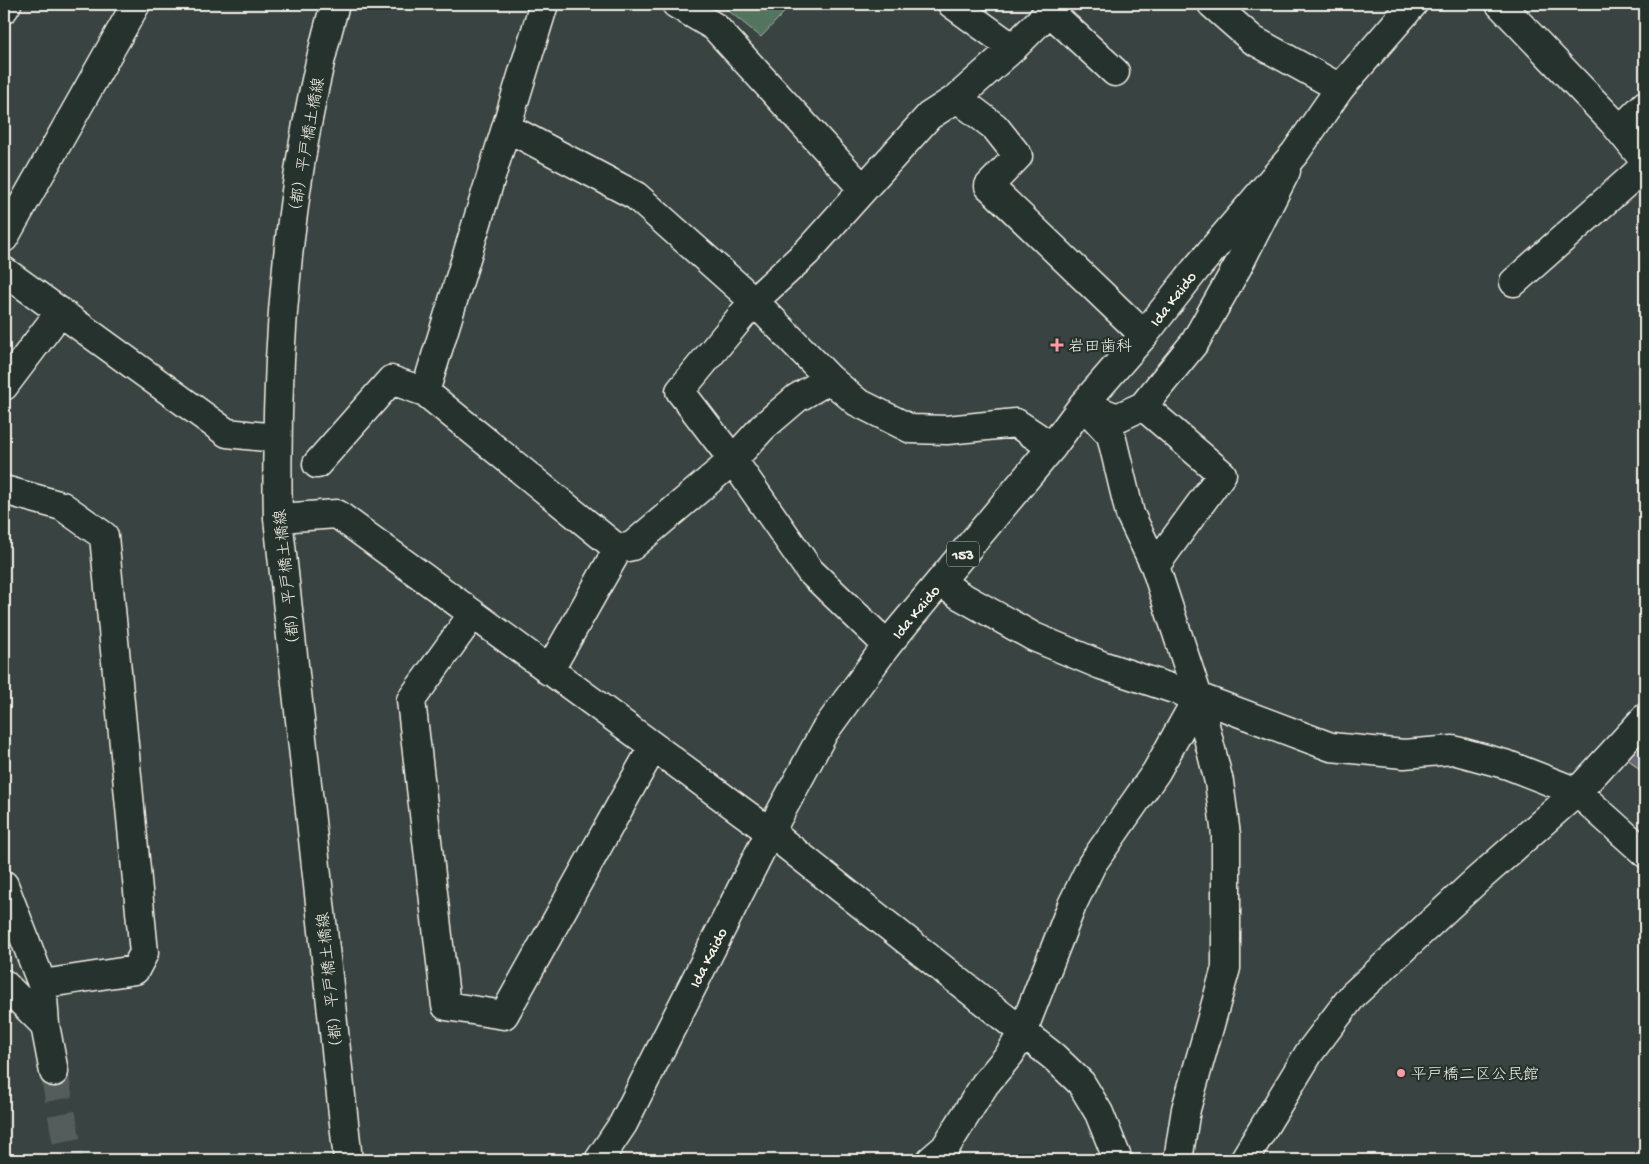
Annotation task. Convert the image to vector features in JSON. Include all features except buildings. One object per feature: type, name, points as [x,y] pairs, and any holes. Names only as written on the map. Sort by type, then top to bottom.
[{"type":"main road","points":[[4,9],[7,4]]},
{"type":"main road","points":[[4,238],[136,4]]},
{"type":"main road","name":"（都）平戸橋土橋線","points":[[335,4],[319,66],[295,190],[276,438],[278,518],[348,1160]]},
{"type":"main road","points":[[425,392],[544,4]]},
{"type":"main road","points":[[676,4],[714,27],[862,188]]},
{"type":"main road","points":[[952,4],[1013,48]]},
{"type":"main road","points":[[1212,4],[1253,40],[1340,88]]},
{"type":"main road","name":"Ida Kaido","points":[[599,1160],[623,1124],[770,832],[824,732],[887,645],[1052,447],[1083,405],[1144,335],[1194,270],[1295,153],[1340,88],[1412,4]]},
{"type":"main road","points":[[1500,4],[1620,130],[1645,161]]},
{"type":"main road","points":[[887,645],[810,571],[733,460],[680,390],[754,301],[807,252],[862,188],[929,116],[957,98],[1013,48],[1053,8],[1115,72]]},
{"type":"main road","points":[[957,98],[995,127],[1018,156],[989,186],[1144,335]]},
{"type":"main road","points":[[1620,130],[1645,105]]},
{"type":"main road","points":[[506,127],[636,196],[754,301],[830,379],[857,402],[912,429],[947,430],[1016,423],[1052,447]]},
{"type":"main road","points":[[1083,405],[1117,418],[1143,406],[1195,342],[1238,266],[1295,153]]},
{"type":"main road","points":[[1514,282],[1645,166]]},
{"type":"main road","points":[[4,271],[227,433],[276,438]]},
{"type":"main road","points":[[4,386],[60,312]]},
{"type":"main road","points":[[549,671],[618,549],[632,546],[733,460],[763,426],[797,398],[830,379]]},
{"type":"main road","points":[[317,464],[391,380],[425,392],[618,549]]},
{"type":"main road","points":[[1083,405],[1111,436],[1130,514],[1155,566],[1198,697],[1219,782],[1226,835],[1226,968],[1186,1109],[1178,1160]]},
{"type":"main road","points":[[1143,406],[1222,474],[1155,566]]},
{"type":"main road","points":[[4,490],[62,506],[104,536],[144,953],[135,970],[42,984]]},
{"type":"main road","points":[[278,518],[338,514],[770,832],[1054,1057],[1081,1083],[1099,1113],[1118,1160]]},
{"type":"main road","points":[[940,582],[1034,637],[1101,665],[1198,697],[1331,747],[1404,754],[1453,750],[1508,764],[1577,792],[1645,853]]},
{"type":"main road","points":[[473,614],[411,700],[446,1006],[504,1015],[653,747]]},
{"type":"main road","points":[[931,1160],[945,1148],[985,1084],[1010,1054],[1022,1033],[1072,905],[1092,864],[1156,772],[1198,697]]},
{"type":"main road","points":[[1244,1160],[1309,1053],[1353,995],[1475,882],[1577,792],[1645,718]]},
{"type":"main road","points":[[4,884],[42,984],[45,1025],[54,1072]]},
{"type":"main road","points":[[4,984],[45,1025]]},
{"type":"green space","points":[[720,4],[792,4],[761,37]]},
{"type":"tunnel","points":[[54,1072],[70,1160]]},
{"type":"place","name":"岩田歯科","points":[[1057,345]]},
{"type":"place","name":"平戸橋二区公民館","points":[[1401,1073]]}]
